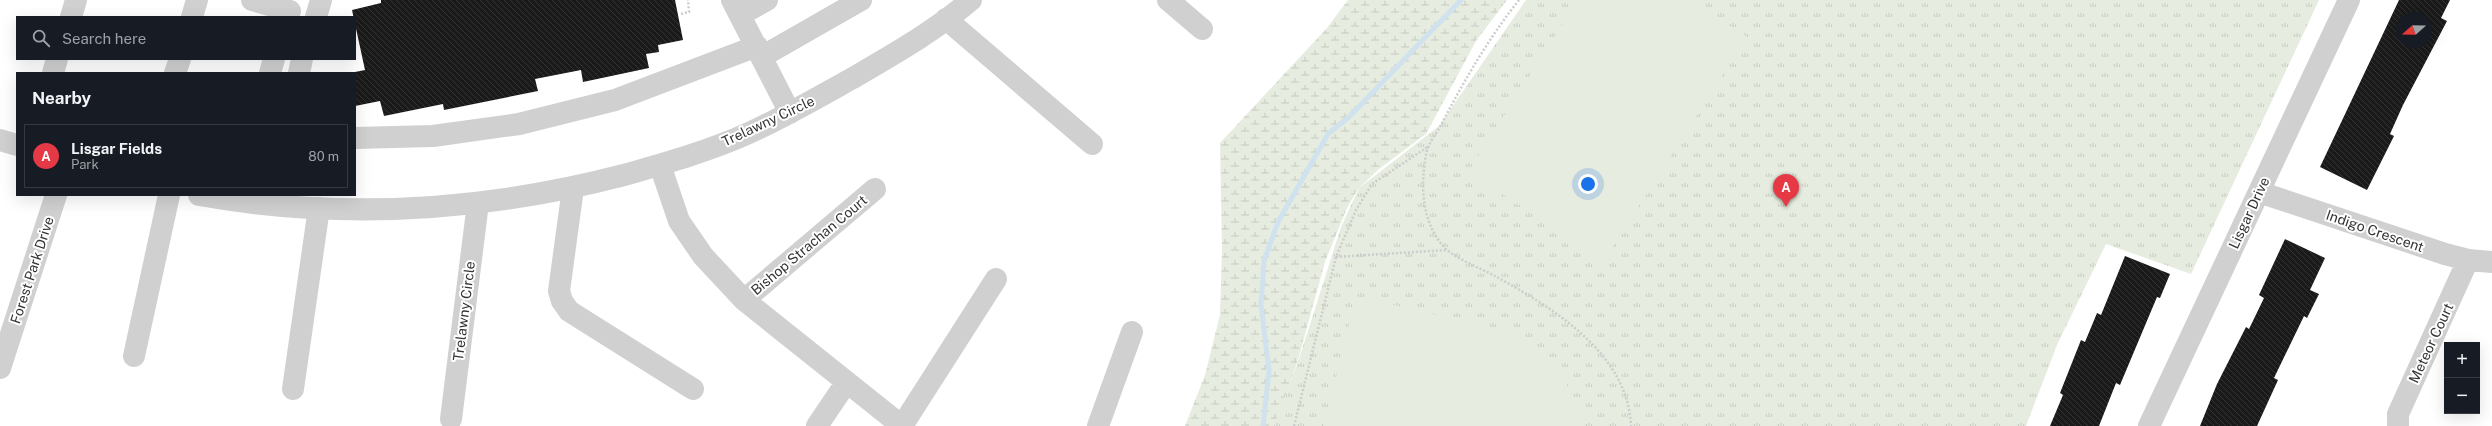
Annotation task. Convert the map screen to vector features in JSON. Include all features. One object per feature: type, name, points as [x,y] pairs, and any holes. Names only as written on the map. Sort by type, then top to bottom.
[{"type":"street","points":[[71,16],[76,0]]},
{"type":"street","points":[[192,16],[197,0]]},
{"type":"street","points":[[252,0],[290,11],[288,16]]},
{"type":"street","points":[[316,16],[321,0]]},
{"type":"street","points":[[767,0],[736,8],[760,51],[790,112]]},
{"type":"street","points":[[356,138],[433,136],[519,124],[615,100],[760,51],[860,0]]},
{"type":"street","points":[[1168,0],[1202,29]]},
{"type":"street","name":"Lisgar Drive","points":[[2149,426],[2349,0]]},
{"type":"street","name":"Trelawny Circle","points":[[210,196],[286,200],[319,208],[415,208],[478,203],[573,188],[660,165],[726,142],[790,112],[874,65],[946,19],[968,1]]},
{"type":"street","points":[[946,19],[1092,144]]},
{"type":"street","points":[[53,72],[57,60]]},
{"type":"street","points":[[175,72],[180,60]]},
{"type":"street","points":[[270,72],[274,60]]},
{"type":"street","points":[[299,72],[302,60]]},
{"type":"street","points":[[0,140],[16,145]]},
{"type":"street","name":"Bishop Strachan Court","points":[[660,165],[678,222],[702,256],[744,300],[846,383],[902,426],[996,279]]},
{"type":"street","points":[[573,188],[560,292],[562,301],[569,311],[693,389]]},
{"type":"street","name":"Bishop Strachan Court","points":[[744,300],[875,189]]},
{"type":"street","name":"Indigo Crescent","points":[[2259,192],[2468,260],[2492,262]]},
{"type":"street","name":"Forest Park Drive","points":[[0,368],[56,196]]},
{"type":"street","points":[[134,356],[169,196]]},
{"type":"street","name":"Trelawny Circle","points":[[451,419],[478,203]]},
{"type":"street","points":[[293,389],[319,208]]},
{"type":"street","name":"Meteor Court","points":[[2398,426],[2398,414],[2403,402],[2468,260]]},
{"type":"street","points":[[1098,426],[1132,332]]},
{"type":"street","points":[[817,426],[846,383]]},
{"type":"path","points":[[681,14],[689,12],[688,0]]},
{"type":"path","points":[[1519,0],[1493,33],[1426,153],[1423,198],[1432,231],[1446,250],[1516,288],[1576,329],[1604,357],[1618,378],[1630,416],[1631,426]]},
{"type":"path","points":[[1294,426],[1310,354],[1336,257],[1356,210],[1372,184],[1430,146]]},
{"type":"path","points":[[1336,257],[1446,250]]},
{"type":"green space","points":[[1348,0],[1507,0],[1476,41],[1426,134],[1379,169],[1358,189],[1347,208],[1325,262],[1298,360],[1275,426],[1185,426],[1205,375],[1220,315],[1222,250],[1220,143],[1327,28]]},
{"type":"green space","points":[[1526,0],[2319,0],[2191,274],[2106,244],[2057,345],[2026,426],[1274,426],[1299,359],[1341,227],[1359,188],[1439,126]]},
{"type":"green space","points":[[1578,0],[1690,0],[1747,37],[1604,260],[1468,172]]},
{"type":"green space","points":[[1356,296],[1501,330],[1533,349],[1562,375],[1579,408],[1585,426],[1324,426]]},
{"type":"building","points":[[381,0],[675,0],[683,40],[658,45],[659,52],[646,54],[649,68],[583,82],[581,70],[535,79],[538,91],[444,110],[443,104],[384,116],[380,101],[356,106],[355,72],[365,70],[356,28],[356,16],[353,16],[352,10],[381,3]]},
{"type":"building","points":[[2399,0],[2450,0],[2441,18],[2447,21],[2403,105],[2390,134],[2394,136],[2367,190],[2320,167]]},
{"type":"building","points":[[2285,239],[2325,258],[2310,290],[2319,294],[2307,318],[2304,316],[2274,378],[2278,380],[2257,426],[2200,426],[2217,384],[2246,327],[2249,329],[2264,298],[2259,295]]},
{"type":"building","points":[[2125,256],[2170,274],[2160,298],[2157,297],[2120,385],[2116,383],[2099,426],[2050,426],[2063,395],[2060,393],[2081,340],[2085,342],[2097,313],[2101,315]]},
{"type":"waterway","points":[[1263,426],[1269,371],[1261,304],[1264,261],[1278,222],[1328,134],[1350,116],[1461,0]]},
{"type":"place","name":"Lisgar Fields","points":[[1786,207]]}]
